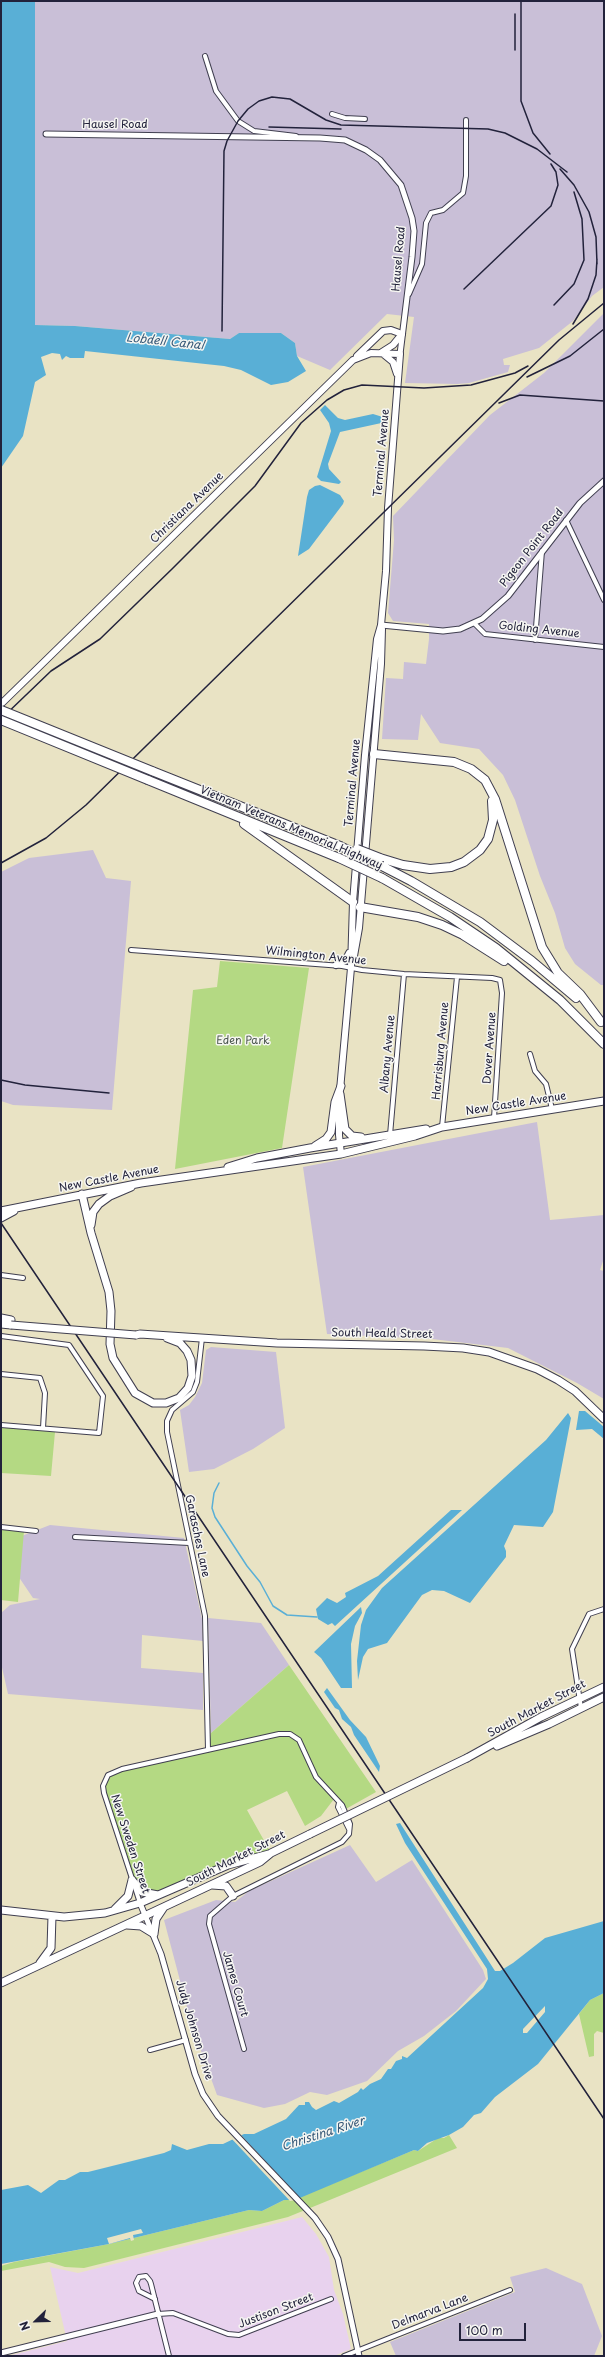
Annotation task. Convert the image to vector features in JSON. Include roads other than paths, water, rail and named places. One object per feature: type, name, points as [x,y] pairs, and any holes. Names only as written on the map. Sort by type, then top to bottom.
[{"type":"highway","name":"Vietnam Veterans Memorial Highway","points":[[1,710],[381,862],[496,933],[554,978],[603,1023]]},
{"type":"highway","name":"Vietnam Veterans Memorial Highway","points":[[1,720],[339,858],[382,878],[421,899],[478,935],[560,1000],[604,1044]]},
{"type":"highway","points":[[371,756],[447,766],[465,770],[483,785],[490,797],[493,811],[491,830],[486,843],[476,854],[460,864],[446,868],[425,869],[381,862]]},
{"type":"highway","points":[[371,756],[454,762],[471,769],[485,780],[495,799],[542,947],[558,973],[580,994],[603,1023]]},
{"type":"highway","points":[[210,806],[248,826],[353,902]]},
{"type":"highway","points":[[360,907],[418,917],[442,925],[496,955],[560,1000]]},
{"type":"main road","points":[[353,360],[383,331],[391,330],[402,334],[393,345],[380,352],[393,362],[399,377]]},
{"type":"main road","name":"Christiana Avenue","points":[[1,704],[353,360],[366,354],[380,352],[400,354]]},
{"type":"main road","name":"Terminal Avenue","points":[[351,968],[351,926],[353,902],[382,658],[381,625],[400,354]]},
{"type":"main road","name":"Terminal Avenue","points":[[341,1154],[339,1144],[340,1094],[351,968],[360,907],[371,756]]},
{"type":"main road","points":[[353,902],[360,907]]},
{"type":"main road","points":[[336,965],[344,963],[349,955],[351,926]]},
{"type":"main road","points":[[310,1148],[323,1142],[330,1134],[335,1102],[341,1086]]},
{"type":"main road","points":[[340,1094],[344,1126],[349,1135],[357,1138],[389,1135]]},
{"type":"main road","name":"New Castle Avenue","points":[[222,1170],[233,1164],[257,1158],[310,1148],[604,1101]]},
{"type":"main road","name":"New Castle Avenue","points":[[1,1211],[18,1209],[82,1194],[141,1183],[222,1170],[341,1154],[415,1136],[432,1129]]},
{"type":"main road","points":[[91,1233],[92,1216],[99,1204],[110,1196],[141,1183]]},
{"type":"main road","points":[[82,1194],[91,1233],[109,1292],[111,1311],[110,1344],[113,1358],[135,1393],[146,1400],[160,1404],[173,1401],[184,1394],[191,1382],[193,1368],[190,1355],[183,1346],[160,1335]]},
{"type":"main road","points":[[1,1218],[18,1209]]},
{"type":"main road","name":"South Heald Street","points":[[1,1318],[11,1322]]},
{"type":"main road","name":"South Heald Street","points":[[1,1324],[11,1322],[160,1335],[277,1343],[463,1348],[488,1352],[537,1369],[575,1391],[604,1419]]},
{"type":"main road","name":"South Market Street","points":[[480,1752],[580,1698],[604,1687]]},
{"type":"main road","name":"South Market Street","points":[[1,1983],[260,1862],[271,1853],[467,1758],[604,1697]]},
{"type":"main road","points":[[1,1910],[52,1916],[79,1917],[109,1912],[140,1903],[228,1865],[271,1853]]},
{"type":"main road","points":[[132,1880],[142,1892],[158,1895]]},
{"type":"main road","points":[[109,1912],[124,1902],[130,1890],[132,1880]]},
{"type":"main road","points":[[210,1885],[226,1886],[233,1896]]},
{"type":"main road","points":[[124,1925],[141,1926],[154,1934],[156,1919],[165,1906]]},
{"type":"main road","points":[[37,1966],[48,1954],[51,1948],[52,1916]]},
{"type":"street","name":"Hausel Road","points":[[205,56],[213,83],[222,102],[244,126],[254,131],[304,138]]},
{"type":"street","points":[[332,114],[345,118],[365,119]]},
{"type":"street","points":[[405,302],[422,264],[426,223],[431,213],[443,210],[463,193],[466,176],[466,120]]},
{"type":"street","name":"Hausel Road","points":[[46,134],[304,138],[345,140],[358,145],[380,160],[401,185],[410,210],[414,231],[400,354]]},
{"type":"street","name":"Pigeon Point Road","points":[[475,624],[499,606],[587,495],[604,481]]},
{"type":"street","points":[[566,520],[604,600]]},
{"type":"street","points":[[535,640],[542,552]]},
{"type":"street","points":[[381,625],[444,631],[460,629],[475,624]]},
{"type":"street","name":"Golding Avenue","points":[[475,624],[485,634],[604,646]]},
{"type":"street","name":"Wilmington Avenue","points":[[131,950],[336,965],[404,974],[492,978],[500,980]]},
{"type":"street","name":"Albany Avenue","points":[[389,1135],[404,974]]},
{"type":"street","name":"Harrisburg Avenue","points":[[442,1127],[457,977]]},
{"type":"street","name":"Dover Avenue","points":[[494,1118],[502,993],[500,980]]},
{"type":"street","points":[[530,1054],[535,1071],[546,1084],[552,1109]]},
{"type":"street","points":[[1,1275],[23,1278]]},
{"type":"street","points":[[1,1336],[69,1345],[103,1396],[99,1433],[1,1424]]},
{"type":"street","name":"Garasches Lane","points":[[202,1338],[197,1382],[194,1392],[172,1410],[167,1421],[167,1432],[206,1627],[208,1750]]},
{"type":"street","points":[[1,1374],[40,1378],[45,1393],[43,1428]]},
{"type":"street","points":[[1,1527],[36,1531]]},
{"type":"street","points":[[75,1537],[189,1543]]},
{"type":"street","points":[[581,1708],[572,1649],[589,1614],[604,1609]]},
{"type":"street","name":"New Sweden Street","points":[[140,1903],[104,1793],[103,1786],[106,1779],[118,1770],[279,1734],[290,1734],[301,1742],[316,1777],[342,1805],[350,1822],[349,1834],[342,1842],[233,1896]]},
{"type":"street","name":"James Court","points":[[233,1896],[212,1913],[209,1924],[244,2049]]},
{"type":"street","name":"Judy Johnson Drive","points":[[140,1903],[154,1934],[203,2094],[215,2112],[230,2129],[309,2212],[324,2230],[335,2252],[359,2353]]},
{"type":"street","points":[[150,2050],[186,2040]]},
{"type":"street","points":[[155,2300],[139,2291],[136,2283],[138,2277],[144,2276],[149,2279],[155,2300],[169,2356]]},
{"type":"street","name":"Delmarva Lane","points":[[344,2356],[359,2353],[510,2290]]},
{"type":"street","name":"Justison Street","points":[[158,2314],[173,2313],[228,2334],[239,2335],[331,2299]]},
{"type":"street","points":[[1,2353],[158,2314]]},
{"type":"water","name":"Lobdell Canal","points":[[1,1],[35,1],[35,325],[75,326],[230,339],[239,333],[281,333],[295,343],[297,356],[306,371],[288,382],[271,385],[241,370],[224,366],[85,351],[84,358],[70,358],[66,356],[62,360],[60,354],[52,353],[41,357],[46,375],[35,382],[23,436],[1,468]]},
{"type":"water","points":[[325,405],[338,418],[345,420],[373,414],[386,418],[386,422],[340,432],[328,464],[329,469],[341,482],[339,484],[321,481],[317,477],[331,431],[329,423],[320,410]]},
{"type":"water","points":[[320,485],[340,495],[344,501],[309,549],[298,556],[309,490]]},
{"type":"water","points":[[579,1411],[585,1411],[604,1427],[604,1439],[592,1429],[576,1430]]},
{"type":"water","points":[[568,1413],[571,1418],[553,1512],[543,1527],[514,1525],[504,1546],[506,1557],[470,1603],[444,1591],[432,1590],[422,1595],[387,1643],[368,1649],[363,1657],[358,1680],[357,1661],[361,1625],[366,1610],[382,1588],[546,1440]]},
{"type":"water","points":[[451,1510],[462,1510],[335,1626],[332,1623],[328,1625],[318,1619],[316,1609],[327,1598],[337,1603],[346,1597],[345,1593],[378,1576]]},
{"type":"water","points":[[361,1607],[362,1613],[355,1626],[351,1644],[352,1688],[341,1688],[321,1658],[314,1652]]},
{"type":"water","points":[[327,1688],[350,1720],[366,1737],[380,1766],[379,1772],[354,1735],[351,1727],[342,1719],[339,1710],[335,1708],[324,1692]]},
{"type":"water","name":"Christina River","points":[[400,1823],[495,1971],[500,1971],[513,1963],[545,1938],[604,1921],[604,1993],[590,2000],[538,2064],[495,2097],[481,2113],[474,2115],[463,2127],[449,2135],[427,2143],[418,2151],[414,2150],[295,2200],[284,2200],[262,2211],[249,2210],[109,2244],[1,2264],[1,2190],[28,2185],[41,2193],[59,2180],[65,2180],[80,2172],[88,2172],[164,2153],[171,2150],[172,2144],[187,2150],[209,2144],[223,2144],[244,2134],[254,2134],[286,2119],[299,2105],[305,2105],[305,2102],[309,2102],[316,2110],[334,2101],[339,2103],[358,2092],[361,2088],[363,2090],[370,2084],[381,2079],[388,2069],[391,2069],[396,2061],[402,2059],[402,2056],[407,2058],[483,1988],[488,1979],[487,1969],[405,1843],[396,1824]],"holes":[[[545,2006],[545,2012],[527,2033],[523,2033],[523,2029]]]},
{"type":"waterway","points":[[219,1483],[214,1493],[212,1508],[215,1517],[247,1566],[260,1582],[273,1606],[287,1615],[317,1617]]},
{"type":"railway","points":[[521,1],[521,101],[533,133],[550,154]]},
{"type":"railway","points":[[515,14],[515,50]]},
{"type":"railway","points":[[222,331],[224,151],[227,141],[238,121],[248,109],[259,101],[272,97],[290,99],[326,120],[341,125],[488,129],[505,133],[537,149],[567,172]]},
{"type":"railway","points":[[269,127],[341,129]]},
{"type":"railway","points":[[464,289],[551,206],[558,185],[556,172],[551,164]]},
{"type":"railway","points":[[560,169],[574,185],[589,212],[596,237],[597,264]]},
{"type":"railway","points":[[554,305],[574,284],[584,260],[582,219],[574,192]]},
{"type":"railway","points":[[573,324],[588,299],[596,275],[597,259]]},
{"type":"railway","points":[[1,863],[46,838],[86,805],[559,340],[604,303]]},
{"type":"railway","points":[[527,377],[570,356],[604,329]]},
{"type":"railway","points":[[1,719],[51,671],[100,639],[172,569],[255,486],[301,423],[327,400],[344,390],[362,385],[424,388],[471,385],[515,373],[528,366]]},
{"type":"railway","points":[[499,403],[520,395],[604,401]]},
{"type":"railway","points":[[1,1080],[25,1085],[109,1093]]},
{"type":"railway","points":[[1,1223],[604,2119]]},
{"type":"park label","name":"Eden Park","points":[[243,1041]]}]
